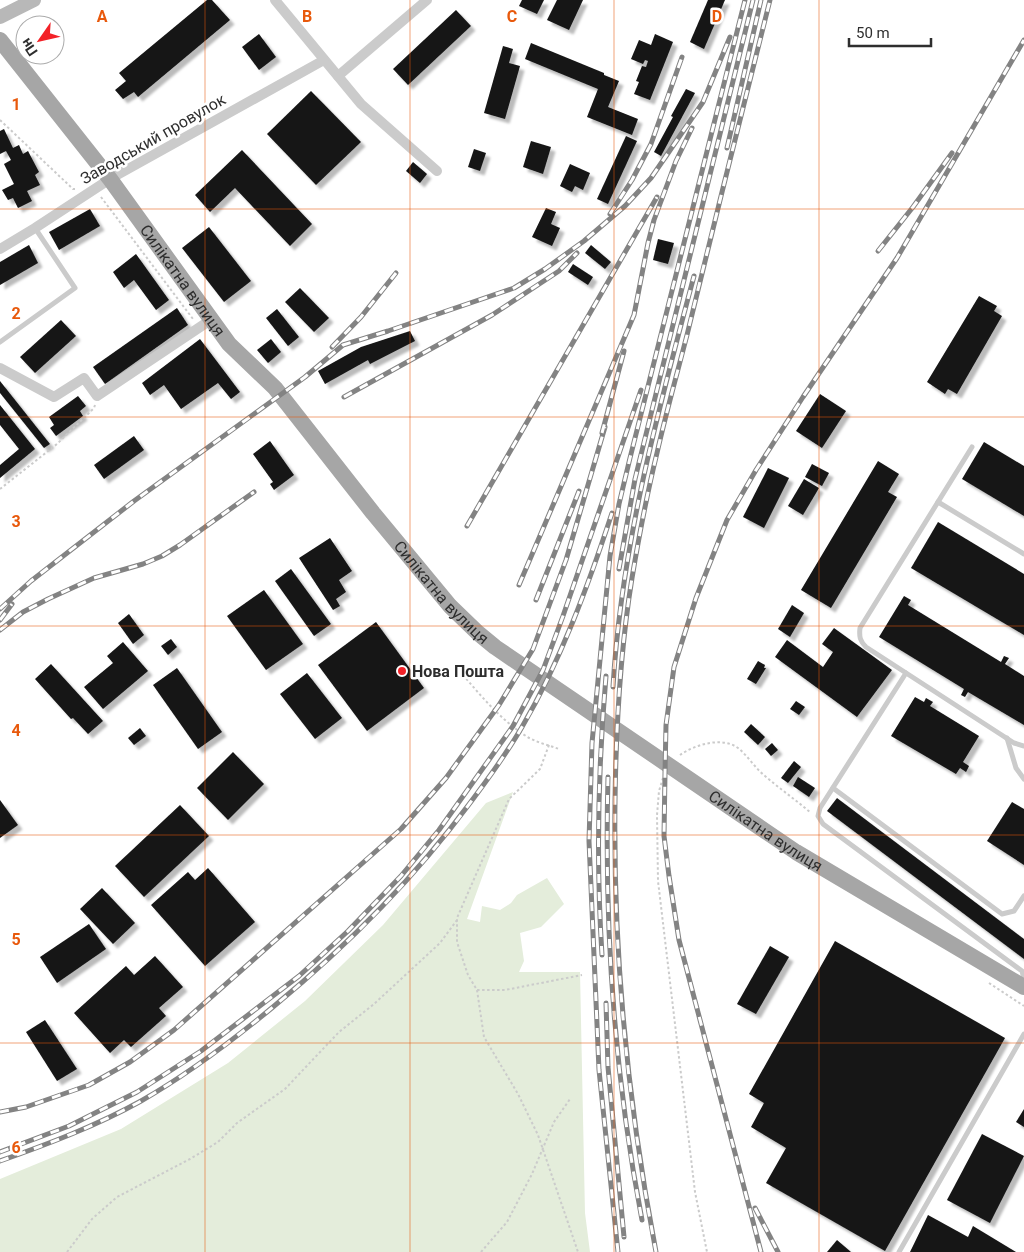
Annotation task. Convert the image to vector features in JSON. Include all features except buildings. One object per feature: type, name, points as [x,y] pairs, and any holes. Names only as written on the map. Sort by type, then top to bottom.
[{"type":"main road","points":[[0,17],[34,0]]},
{"type":"main road","name":"Силікатна вулиця","points":[[0,40],[110,179],[206,323],[275,388],[435,589],[465,621],[496,647],[796,852],[1024,987]]},
{"type":"street","points":[[275,0],[361,104],[437,170]]},
{"type":"street","points":[[338,76],[427,0]]},
{"type":"street","name":"Заводський провулок","points":[[0,248],[35,228],[110,179],[324,60]]},
{"type":"street","points":[[0,368],[54,397],[84,378],[97,396],[206,323]]},
{"type":"lane","points":[[0,342],[75,288],[35,228]]},
{"type":"lane","points":[[972,447],[860,628],[859,636],[866,647],[1006,738],[1024,746]]},
{"type":"lane","points":[[938,502],[1024,554]]},
{"type":"lane","points":[[906,673],[820,808],[818,816],[823,824],[1022,971],[1024,979]]},
{"type":"lane","points":[[1006,738],[1016,768],[1024,779]]},
{"type":"lane","points":[[833,788],[1002,914],[1014,911],[1024,896]]},
{"type":"lane","points":[[899,1252],[1024,1034]]},
{"type":"path","points":[[0,120],[73,189],[94,189],[206,323]]},
{"type":"path","points":[[0,489],[57,444],[94,408],[97,396]]},
{"type":"path","points":[[463,675],[486,702],[508,722],[527,736],[559,749]]},
{"type":"path","points":[[677,757],[690,748],[705,743],[721,743],[737,747],[764,776],[801,804],[823,824]]},
{"type":"path","points":[[67,1252],[92,1219],[117,1197],[190,1159],[218,1142],[237,1123],[285,1089],[338,1032],[374,1004],[440,943],[457,920],[509,799],[540,769],[549,745]]},
{"type":"path","points":[[664,775],[659,791],[657,815],[658,880],[695,1192],[707,1252]]},
{"type":"path","points":[[457,920],[457,942],[468,976],[477,990],[484,1037],[518,1094],[542,1148],[578,1252]]},
{"type":"path","points":[[477,990],[505,990],[582,975]]},
{"type":"path","points":[[984,980],[1024,1006]]},
{"type":"path","points":[[481,1252],[507,1222],[532,1174],[554,1122],[570,1099]]},
{"type":"green space","points":[[513,792],[467,919],[480,922],[482,906],[500,910],[511,903],[517,895],[547,878],[564,904],[541,927],[520,933],[524,961],[519,972],[580,972],[585,1213],[590,1252],[0,1252],[0,1179],[121,1129],[228,1063],[305,1001],[383,925],[486,803]]},
{"type":"railway","points":[[618,1252],[599,1070],[589,841],[592,743],[610,556],[619,504],[630,458],[745,0]]},
{"type":"railway","points":[[619,569],[635,479],[753,0]]},
{"type":"railway","points":[[727,148],[761,0]]},
{"type":"railway","points":[[656,1252],[637,1139],[619,971],[616,915],[615,801],[616,745],[622,662],[632,578],[650,484],[770,0]]},
{"type":"railway","points":[[0,609],[31,581],[134,501],[305,377],[343,345],[514,288],[545,269],[584,241],[625,206],[651,178],[703,102],[730,37]]},
{"type":"railway","points":[[761,1252],[679,940],[669,876],[664,836],[666,725],[674,667],[696,598],[727,520],[756,470],[803,397],[897,258],[1024,40]]},
{"type":"railway","points":[[610,214],[632,180],[651,144],[682,57]]},
{"type":"railway","points":[[519,585],[634,315],[654,220],[676,161],[692,128]]},
{"type":"railway","points":[[878,251],[952,153]]},
{"type":"railway","points":[[467,526],[657,197]]},
{"type":"railway","points":[[344,397],[492,315],[559,271],[577,253]]},
{"type":"railway","points":[[332,347],[361,317],[396,273]]},
{"type":"railway","points":[[613,687],[624,583],[643,480],[667,377],[694,276]]},
{"type":"railway","points":[[602,433],[624,351]]},
{"type":"railway","points":[[0,1152],[69,1126],[137,1092],[201,1051],[299,976],[348,931],[401,876],[439,830],[513,726],[543,670],[641,390]]},
{"type":"railway","points":[[0,1112],[26,1107],[89,1085],[130,1062],[174,1030],[401,829],[446,778],[499,705],[533,649],[566,560],[605,427]]},
{"type":"railway","points":[[536,600],[579,491]]},
{"type":"railway","points":[[0,630],[23,612],[48,599],[94,578],[143,564],[162,556],[254,492]]},
{"type":"railway","points":[[0,1161],[107,1119],[176,1080],[226,1045],[273,1007],[327,960],[378,911],[426,859],[448,831],[490,775],[522,727],[549,676],[573,622],[612,513]]},
{"type":"railway","points":[[0,620],[12,604]]},
{"type":"railway","points":[[602,955],[599,816],[606,676]]},
{"type":"railway","points":[[608,777],[608,889],[613,1000],[624,1110],[642,1220]]},
{"type":"railway","points":[[606,1003],[608,1067],[624,1237]]},
{"type":"railway","points":[[755,1208],[778,1252]]},
{"type":"place","name":"Нова Пошта","points":[[402,671]]}]
